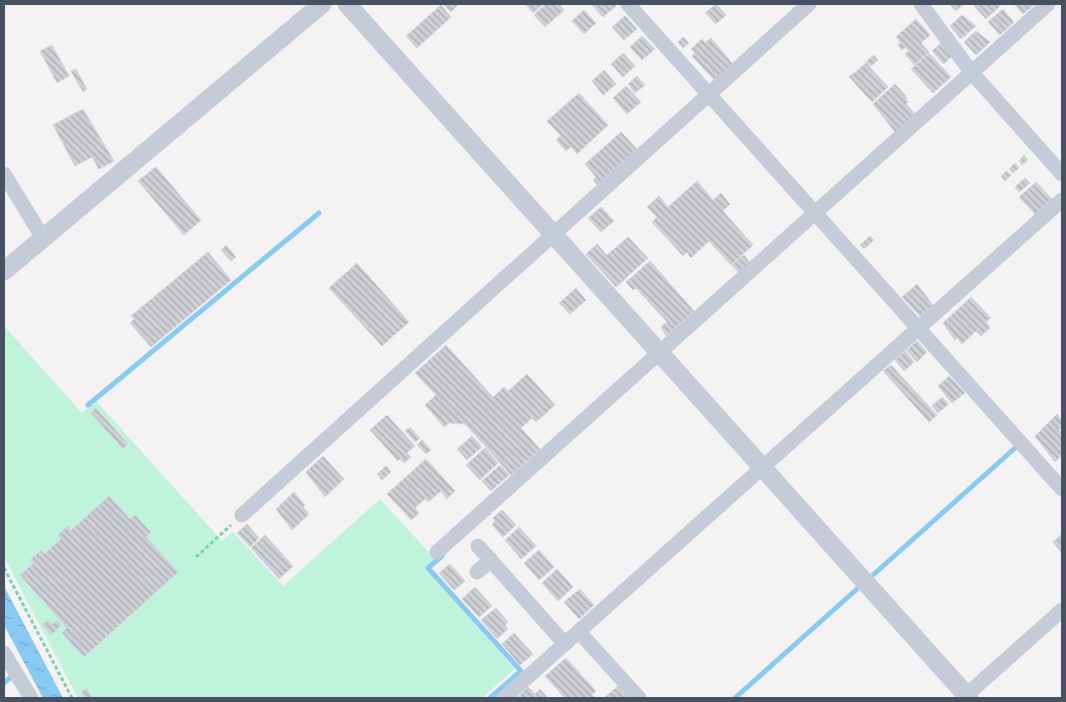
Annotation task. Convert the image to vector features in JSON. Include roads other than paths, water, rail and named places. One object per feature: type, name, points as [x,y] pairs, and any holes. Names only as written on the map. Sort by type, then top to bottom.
[{"type":"street","points":[[4,271],[322,4]]},
{"type":"street","points":[[347,4],[966,697],[1062,610]]},
{"type":"street","points":[[628,4],[1062,489]]},
{"type":"street","points":[[242,515],[809,4]]},
{"type":"street","points":[[921,4],[972,73],[1062,174]]},
{"type":"street","points":[[436,552],[1048,4]]},
{"type":"street","points":[[4,174],[43,238]]},
{"type":"street","points":[[504,698],[1062,200]]},
{"type":"street","points":[[478,546],[565,644]]},
{"type":"street","points":[[477,572],[490,560]]},
{"type":"street","points":[[579,632],[639,698]]},
{"type":"street","points":[[4,653],[7,670],[17,673],[31,698]]},
{"type":"water","points":[[4,586],[63,698],[43,698],[4,625]]},
{"type":"waterway","points":[[88,405],[319,213]]},
{"type":"waterway","points":[[873,575],[1015,448]]},
{"type":"waterway","points":[[442,556],[428,568],[521,671],[490,698]]},
{"type":"waterway","points":[[735,698],[857,589]]},
{"type":"waterway","points":[[4,683],[12,676],[14,680]]}]
